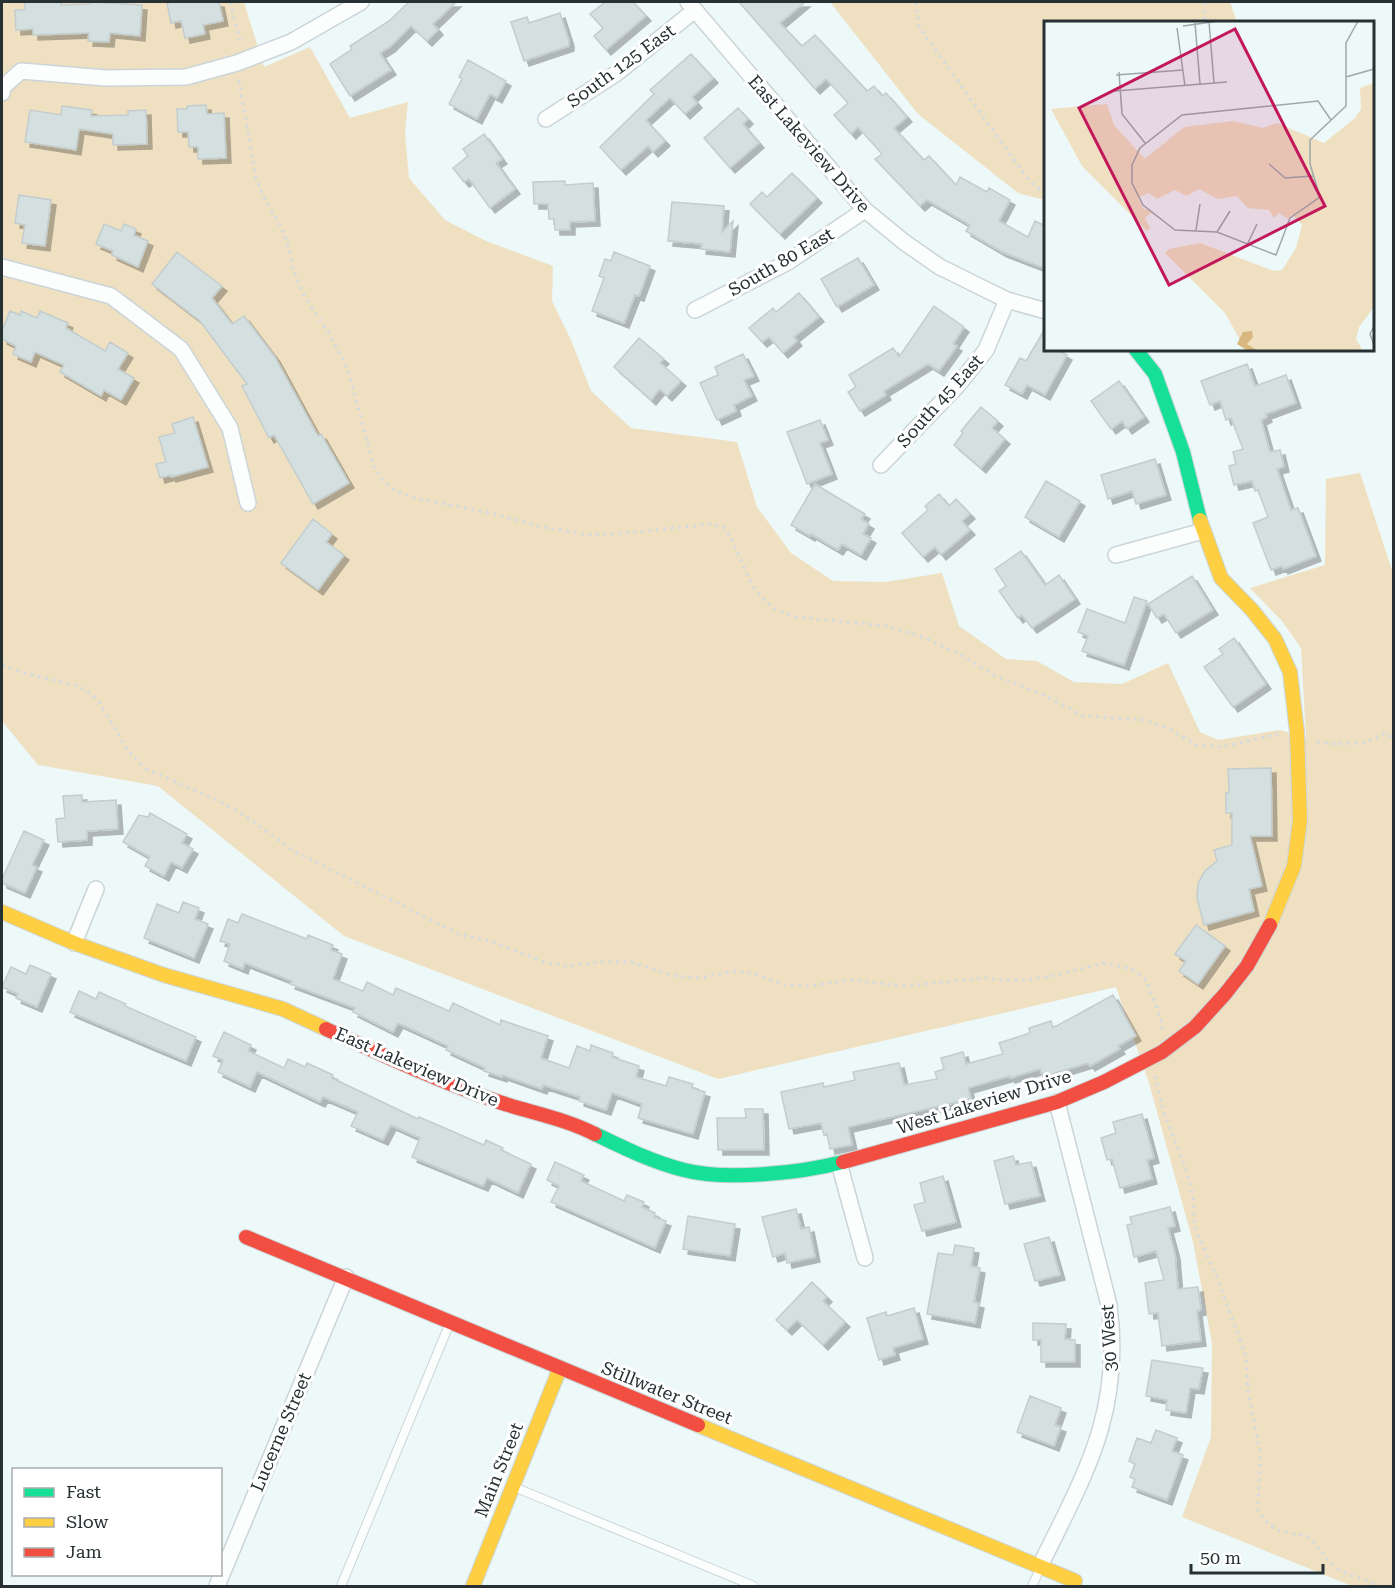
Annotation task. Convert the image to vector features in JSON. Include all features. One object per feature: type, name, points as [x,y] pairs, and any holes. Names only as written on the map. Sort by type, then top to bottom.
[{"type":"street","points":[[2,93],[3,87],[21,71],[106,78],[186,77],[240,62],[291,42],[361,2]]},
{"type":"street","name":"South 125 East","points":[[546,119],[617,73],[691,6]]},
{"type":"street","name":"East Lakeview Drive","points":[[691,6],[865,210],[904,242],[940,267],[1007,300],[1044,310]]},
{"type":"street","name":"South 80 East","points":[[695,310],[788,262],[865,210]]},
{"type":"street","points":[[2,267],[111,296],[182,349],[230,429],[248,503]]},
{"type":"street","name":"South 45 East","points":[[881,465],[958,385],[986,350],[1007,300]]},
{"type":"street","points":[[1116,555],[1203,531],[1183,452],[1155,374],[1137,351]]},
{"type":"street","name":"West Lakeview Drive","points":[[839,1163],[1057,1102],[1104,1082],[1162,1052],[1195,1027],[1226,994],[1247,966],[1272,922],[1294,866],[1300,820],[1297,738],[1290,672],[1279,647],[1252,610],[1221,578],[1203,531]]},
{"type":"street","points":[[74,943],[96,889]]},
{"type":"street","name":"East Lakeview Drive","points":[[2,912],[74,943],[164,975],[283,1009],[412,1068],[499,1102],[572,1122],[639,1156],[686,1171],[739,1176],[839,1163]]},
{"type":"street","name":"30 West","points":[[1040,1566],[1094,1451],[1106,1411],[1112,1369],[1112,1326],[1109,1305],[1057,1102]]},
{"type":"street","points":[[839,1163],[866,1258]]},
{"type":"street","name":"Stillwater Street","points":[[246,1238],[346,1276],[450,1322],[1075,1581]]},
{"type":"street","name":"Lucerne Street","points":[[222,1575],[346,1276]]},
{"type":"street","name":"Main Street","points":[[473,1587],[560,1368]]},
{"type":"lane","points":[[340,1587],[450,1322]]},
{"type":"lane","points":[[512,1486],[754,1587]]},
{"type":"lane","points":[[1032,1587],[1040,1566]]},
{"type":"path","points":[[230,2],[241,42],[238,76],[250,132],[256,178],[287,242],[302,292],[331,337],[348,370],[374,467],[383,482],[395,491],[415,498],[589,535],[711,524],[723,527],[731,537],[750,581],[764,600],[777,610],[795,617],[888,626],[926,638],[963,656],[992,674],[1046,696],[1083,716],[1143,720],[1170,729],[1196,745],[1222,747],[1281,734],[1335,744],[1366,743],[1385,733],[1394,738]]},
{"type":"path","points":[[916,2],[919,27],[1030,182],[1044,192]]},
{"type":"path","points":[[1205,2],[1205,21]]},
{"type":"path","points":[[2,665],[24,674],[79,686],[97,699],[129,752],[144,768],[219,801],[248,818],[294,851],[459,934],[493,942],[544,962],[567,966],[601,962],[631,962],[676,976],[700,978],[734,971],[756,974],[785,985],[808,986],[851,980],[904,986],[984,978],[1018,981],[1052,976],[1105,963],[1132,969],[1146,980],[1158,1010],[1165,1037],[1155,1077],[1164,1113],[1185,1166],[1193,1195],[1195,1228],[1246,1356],[1248,1390],[1260,1452],[1258,1509],[1263,1519],[1276,1530],[1310,1537],[1329,1562],[1341,1571],[1379,1587]]},
{"type":"shaded area","points":[[2,2],[244,2],[264,67],[310,47],[350,118],[408,102],[405,134],[409,178],[445,220],[486,241],[553,266],[552,301],[571,340],[591,391],[631,428],[737,442],[757,507],[791,553],[833,581],[886,582],[942,573],[959,626],[1006,659],[1037,661],[1074,682],[1122,684],[1168,663],[1200,732],[1218,740],[1280,730],[1306,738],[1301,648],[1282,621],[1250,588],[1325,565],[1326,479],[1360,473],[1394,576],[1393,1586],[1352,1586],[1182,1517],[1211,1437],[1212,1343],[1193,1242],[1149,1083],[1116,987],[718,1079],[344,936],[158,786],[38,765],[2,721]]},
{"type":"shaded area","points":[[830,2],[1230,2],[1237,21],[1044,21],[1044,200],[1018,193],[918,114]]},
{"type":"building","points":[[25,2],[61,2],[61,5],[91,4],[91,2],[142,5],[140,36],[110,33],[109,42],[88,41],[89,33],[33,35],[33,29],[16,30],[15,10],[25,10]]},
{"type":"building","points":[[219,2],[223,21],[203,25],[205,34],[185,38],[181,21],[171,23],[167,3]]},
{"type":"building","points":[[409,2],[456,2],[433,24],[438,30],[427,41],[411,26],[390,47],[380,53],[391,70],[350,96],[330,64],[352,49],[350,46],[389,21]]},
{"type":"building","points":[[605,2],[633,2],[646,16],[606,50],[594,36],[603,28],[590,14]]},
{"type":"building","points":[[739,2],[805,2],[780,23],[802,46],[815,35],[867,91],[874,86],[882,96],[886,93],[907,117],[894,128],[924,160],[929,156],[956,185],[960,177],[987,192],[989,188],[1010,200],[999,221],[1028,237],[1035,221],[1044,225],[1044,268],[1002,252],[966,231],[970,225],[927,200],[920,206],[875,159],[882,154],[858,127],[851,134],[834,115],[848,103],[826,79],[815,89]]},
{"type":"building","points":[[560,13],[569,46],[524,61],[511,22],[527,17],[529,23]]},
{"type":"building","points":[[691,54],[713,78],[692,97],[697,103],[685,114],[670,98],[646,120],[665,141],[653,152],[648,146],[621,170],[600,147],[654,94],[650,90]]},
{"type":"building","points":[[468,60],[506,81],[497,98],[490,94],[477,119],[449,104],[462,79],[459,77]]},
{"type":"building","points":[[206,105],[207,114],[224,113],[226,158],[198,159],[198,147],[189,147],[188,132],[178,132],[177,109]]},
{"type":"building","points":[[62,106],[92,110],[91,116],[128,115],[128,111],[146,110],[147,144],[113,145],[113,134],[79,129],[76,150],[25,142],[30,110],[61,115]]},
{"type":"building","points":[[738,108],[748,119],[743,124],[759,143],[730,168],[704,138]]},
{"type":"building","points":[[484,134],[502,159],[496,163],[515,189],[490,208],[469,179],[464,182],[453,168],[468,156],[463,149]]},
{"type":"building","points":[[792,173],[817,198],[780,234],[750,204],[762,192],[767,197]]},
{"type":"building","points":[[565,181],[565,185],[593,183],[595,221],[570,222],[570,230],[555,230],[554,219],[549,219],[548,204],[534,204],[533,182]]},
{"type":"building","points":[[19,195],[51,200],[45,246],[22,243],[25,225],[15,223]]},
{"type":"building","points":[[672,202],[724,206],[722,232],[733,221],[730,252],[701,249],[702,244],[668,241]]},
{"type":"building","points":[[104,224],[121,231],[124,224],[136,229],[134,235],[148,241],[138,267],[112,255],[113,251],[96,244]]},
{"type":"building","points":[[177,252],[222,286],[212,298],[232,324],[244,316],[275,357],[318,436],[321,434],[349,483],[313,504],[274,435],[269,438],[242,386],[247,384],[200,321],[152,284]]},
{"type":"building","points":[[614,252],[650,266],[639,296],[635,295],[624,323],[592,311],[604,278],[599,276],[605,259],[611,261]]},
{"type":"building","points":[[858,258],[874,285],[837,307],[821,279]]},
{"type":"building","points":[[799,293],[819,317],[794,337],[797,341],[783,353],[769,337],[762,342],[749,328],[773,308],[776,312]]},
{"type":"building","points":[[934,306],[964,327],[953,344],[957,346],[939,371],[928,364],[884,391],[886,395],[860,411],[848,392],[856,387],[849,375],[893,348],[899,357]]},
{"type":"building","points":[[10,311],[20,315],[21,311],[37,318],[40,311],[68,323],[66,328],[105,351],[110,342],[128,353],[118,369],[134,378],[121,400],[104,390],[101,396],[60,372],[64,365],[35,352],[31,362],[13,354],[16,346],[2,339],[2,331]]},
{"type":"building","points":[[1044,330],[1044,351],[1060,351],[1067,355],[1045,395],[1027,385],[1022,394],[1005,385],[1020,358],[1026,361]]},
{"type":"building","points":[[639,338],[664,359],[660,363],[681,381],[667,396],[660,389],[651,400],[614,367]]},
{"type":"building","points":[[743,354],[754,376],[744,380],[752,396],[734,405],[736,411],[717,420],[700,383],[718,375],[715,367]]},
{"type":"building","points":[[1247,364],[1255,386],[1286,375],[1296,403],[1266,414],[1267,417],[1261,420],[1270,452],[1280,450],[1284,467],[1277,469],[1291,510],[1298,508],[1316,556],[1283,569],[1282,566],[1271,570],[1253,523],[1268,517],[1258,490],[1255,491],[1252,481],[1234,485],[1229,466],[1236,464],[1233,452],[1243,449],[1231,418],[1226,420],[1220,401],[1210,405],[1201,381]]},
{"type":"building","points":[[1119,381],[1144,417],[1127,429],[1122,421],[1111,429],[1091,401]]},
{"type":"building","points":[[981,407],[998,421],[992,428],[1005,439],[981,468],[954,445],[963,433],[961,431]]},
{"type":"building","points":[[193,417],[208,467],[160,478],[156,464],[166,462],[159,437],[175,433],[172,424]]},
{"type":"building","points":[[820,420],[828,440],[820,443],[832,474],[807,484],[787,432]]},
{"type":"building","points":[[1155,459],[1166,495],[1136,504],[1132,491],[1108,499],[1101,475]]},
{"type":"building","points":[[1046,481],[1080,501],[1059,537],[1025,517]]},
{"type":"building","points":[[815,484],[865,514],[861,519],[869,524],[863,534],[871,538],[861,555],[842,544],[838,550],[791,525]]},
{"type":"building","points":[[939,494],[949,506],[956,499],[970,514],[962,521],[970,530],[941,555],[935,547],[923,557],[902,533],[928,510],[925,506]]},
{"type":"building","points":[[313,519],[332,534],[326,542],[344,555],[318,590],[281,563]]},
{"type":"building","points":[[1021,551],[1045,585],[1059,575],[1075,599],[1032,628],[1022,615],[1018,618],[999,591],[1006,586],[995,569]]},
{"type":"building","points":[[1192,576],[1213,610],[1176,633],[1164,614],[1157,618],[1148,604]]},
{"type":"building","points":[[1134,597],[1147,601],[1124,665],[1082,651],[1088,636],[1078,632],[1087,609],[1125,623]]},
{"type":"building","points":[[1234,638],[1266,684],[1233,707],[1204,667],[1223,654],[1219,649]]},
{"type":"building","points":[[1271,768],[1272,836],[1250,836],[1262,886],[1249,889],[1254,911],[1204,925],[1197,898],[1198,883],[1205,871],[1217,861],[1214,850],[1232,845],[1232,813],[1226,813],[1226,793],[1229,793],[1228,769]]},
{"type":"building","points":[[82,795],[82,802],[116,800],[118,829],[87,831],[87,840],[58,842],[56,819],[65,818],[63,796]]},
{"type":"building","points":[[150,813],[187,834],[182,843],[193,849],[182,868],[171,862],[164,876],[145,866],[150,857],[123,842],[139,815],[148,817]]},
{"type":"building","points":[[24,831],[44,840],[32,865],[37,867],[25,893],[2,883]]},
{"type":"building","points":[[183,902],[199,908],[195,919],[208,924],[194,958],[144,938],[157,904],[179,913]]},
{"type":"building","points":[[242,914],[307,939],[308,935],[333,945],[331,950],[342,954],[333,979],[363,991],[367,982],[393,995],[396,988],[449,1011],[453,1003],[500,1025],[501,1020],[548,1036],[541,1058],[569,1068],[577,1046],[590,1051],[591,1045],[613,1053],[612,1057],[639,1066],[636,1077],[666,1086],[669,1077],[693,1084],[692,1088],[705,1092],[693,1134],[638,1118],[642,1104],[612,1093],[606,1110],[579,1101],[580,1097],[543,1085],[542,1089],[484,1071],[485,1068],[446,1050],[448,1046],[398,1023],[393,1032],[353,1012],[355,1008],[290,984],[292,981],[245,963],[243,969],[224,961],[230,944],[220,941],[228,919],[238,923]]},
{"type":"building","points":[[1196,925],[1225,946],[1198,984],[1179,971],[1186,961],[1175,954]]},
{"type":"building","points":[[30,965],[51,974],[37,1007],[16,998],[18,994],[2,987],[11,967],[26,974]]},
{"type":"building","points":[[79,991],[96,999],[99,992],[196,1037],[186,1061],[70,1012]]},
{"type":"building","points":[[1113,995],[1136,1036],[1118,1046],[1120,1049],[1090,1066],[1088,1063],[1043,1077],[1040,1069],[1010,1078],[1010,1076],[968,1088],[971,1099],[848,1127],[852,1145],[830,1149],[827,1134],[824,1135],[821,1123],[789,1129],[781,1092],[823,1083],[824,1087],[855,1080],[853,1072],[899,1063],[904,1085],[937,1079],[935,1072],[944,1069],[941,1058],[963,1052],[966,1064],[1003,1054],[999,1043],[1030,1033],[1029,1028],[1051,1021],[1053,1028]]},
{"type":"building","points":[[224,1032],[251,1045],[248,1051],[284,1068],[288,1059],[305,1067],[307,1063],[333,1075],[332,1078],[418,1119],[419,1117],[484,1145],[486,1140],[503,1148],[501,1150],[531,1164],[518,1193],[487,1178],[483,1186],[412,1157],[420,1138],[391,1125],[383,1140],[351,1126],[358,1112],[323,1097],[320,1102],[257,1072],[250,1087],[218,1072],[223,1060],[213,1056]]},
{"type":"building","points":[[745,1109],[763,1109],[764,1150],[718,1150],[717,1118],[746,1118]]},
{"type":"building","points":[[1142,1114],[1154,1158],[1147,1160],[1152,1179],[1120,1188],[1112,1159],[1107,1160],[1101,1138],[1116,1133],[1113,1122]]},
{"type":"building","points":[[1013,1156],[1016,1165],[1031,1162],[1040,1196],[1005,1204],[994,1161]]},
{"type":"building","points":[[555,1162],[584,1175],[581,1181],[624,1201],[627,1195],[644,1202],[642,1207],[655,1213],[654,1217],[666,1221],[655,1248],[551,1202],[559,1186],[547,1180]]},
{"type":"building","points":[[943,1176],[956,1222],[922,1231],[914,1205],[925,1202],[920,1183]]},
{"type":"building","points":[[1170,1207],[1175,1226],[1168,1228],[1175,1254],[1178,1289],[1198,1287],[1201,1310],[1197,1311],[1201,1341],[1162,1346],[1158,1313],[1149,1314],[1145,1283],[1164,1280],[1156,1251],[1134,1257],[1127,1225],[1132,1224],[1130,1217]]},
{"type":"building","points":[[796,1209],[801,1229],[809,1227],[815,1257],[787,1263],[785,1253],[773,1257],[762,1217]]},
{"type":"building","points":[[688,1216],[735,1224],[730,1256],[683,1249]]},
{"type":"building","points":[[1049,1237],[1060,1275],[1035,1281],[1024,1244]]},
{"type":"building","points":[[955,1245],[974,1248],[971,1266],[980,1268],[974,1302],[979,1303],[975,1323],[927,1314],[938,1253],[953,1255]]},
{"type":"building","points":[[812,1282],[827,1297],[823,1301],[845,1322],[823,1345],[797,1320],[787,1330],[776,1320]]},
{"type":"building","points":[[914,1308],[923,1339],[893,1348],[895,1355],[879,1360],[867,1318],[886,1312],[887,1316]]},
{"type":"building","points":[[1033,1323],[1066,1324],[1065,1339],[1075,1340],[1075,1362],[1041,1362],[1041,1340],[1033,1340]]},
{"type":"building","points":[[1152,1360],[1203,1368],[1199,1389],[1190,1388],[1186,1413],[1166,1410],[1167,1400],[1146,1396]]},
{"type":"building","points":[[1030,1396],[1061,1408],[1055,1425],[1061,1427],[1054,1446],[1017,1432]]},
{"type":"building","points":[[1156,1430],[1177,1438],[1172,1451],[1183,1455],[1167,1500],[1132,1487],[1135,1479],[1130,1477],[1135,1464],[1129,1461],[1137,1438],[1151,1443]]},
{"type":"traffic: fast","points":[[1137,351],[1155,374],[1183,452],[1200,520]]},
{"type":"traffic: fast","points":[[595,1134],[661,1163],[701,1173],[764,1174],[843,1162]]},
{"type":"traffic: slow","points":[[1200,520],[1221,578],[1252,610],[1275,639],[1290,672],[1297,732],[1300,820],[1294,866],[1270,925]]},
{"type":"traffic: slow","points":[[2,912],[74,943],[164,975],[283,1009],[326,1029]]},
{"type":"traffic: slow","points":[[473,1586],[560,1368]]},
{"type":"traffic: slow","points":[[698,1425],[1075,1581]]},
{"type":"traffic: jam","points":[[843,1162],[1057,1102],[1104,1082],[1162,1052],[1195,1027],[1225,994],[1247,966],[1270,925]]},
{"type":"traffic: jam","points":[[326,1029],[455,1086],[595,1134]]},
{"type":"traffic: jam","points":[[246,1237],[698,1425]]}]
